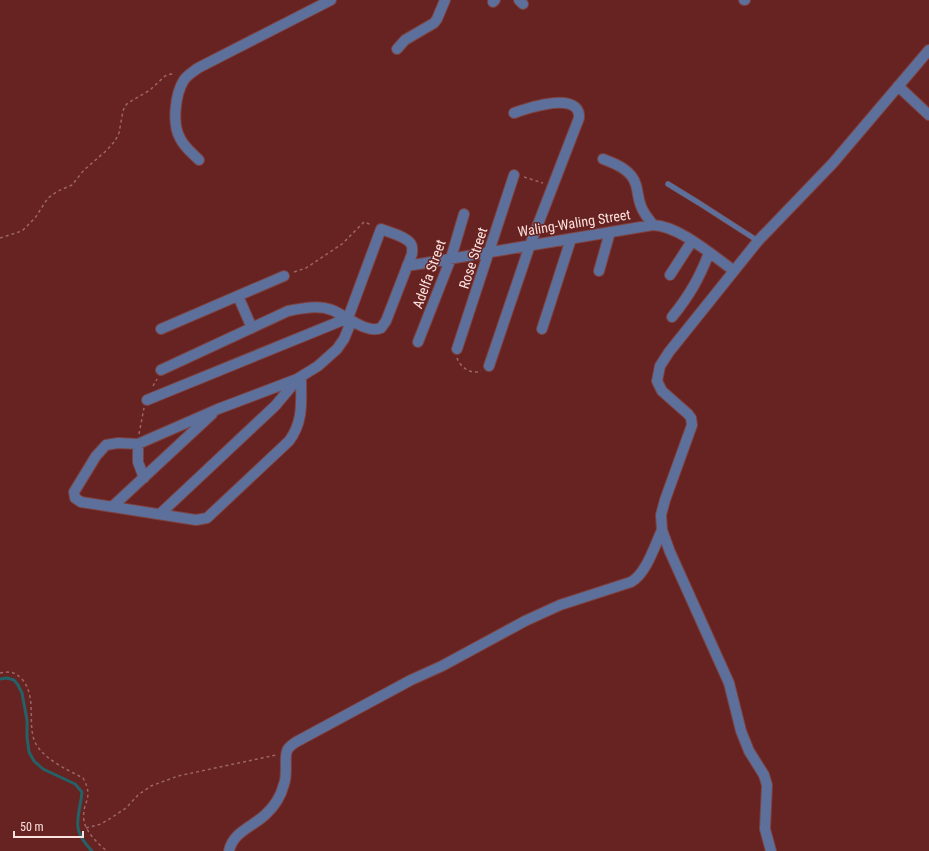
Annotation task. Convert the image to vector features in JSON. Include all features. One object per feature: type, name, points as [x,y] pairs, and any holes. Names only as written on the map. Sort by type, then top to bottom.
[{"type":"street","points":[[199,160],[179,138],[177,130],[177,96],[185,79],[198,68],[331,0]]},
{"type":"street","points":[[397,49],[405,40],[434,23],[445,0]]},
{"type":"street","points":[[771,851],[765,829],[767,785],[764,775],[749,751],[741,731],[729,683],[670,552],[662,530],[661,515],[665,500],[692,425],[691,418],[688,414],[662,391],[657,381],[658,373],[668,352],[733,270],[758,241],[833,163],[929,50]]},
{"type":"street","points":[[898,86],[929,115]]},
{"type":"street","points":[[489,366],[530,245],[579,118],[579,112],[576,107],[572,105],[554,103],[533,106],[514,112]]},
{"type":"street","points":[[603,159],[616,164],[632,177],[636,184],[641,208],[653,224]]},
{"type":"street","name":"Rose Street","points":[[457,349],[514,175]]},
{"type":"street","name":"Adelfa Street","points":[[418,342],[451,258],[464,214]]},
{"type":"street","name":"Waling-Waling Street","points":[[407,266],[653,224],[670,228],[692,241],[733,270]]},
{"type":"street","points":[[160,370],[288,312],[302,308],[324,308],[332,310],[350,320],[374,329],[381,328],[386,321],[407,266],[413,248],[411,244],[403,238],[381,229],[350,320],[344,339],[337,349],[318,366],[299,378],[218,409],[138,444],[118,443],[106,445],[96,456],[74,492],[74,498],[112,507],[196,520],[206,518],[289,441],[296,432],[300,422],[301,407],[299,378]]},
{"type":"street","points":[[599,271],[610,232]]},
{"type":"street","points":[[542,329],[570,239]]},
{"type":"street","points":[[670,275],[692,241]]},
{"type":"street","points":[[672,317],[694,287],[709,253]]},
{"type":"street","points":[[161,329],[284,276]]},
{"type":"street","points":[[238,296],[252,328]]},
{"type":"street","points":[[147,400],[350,320]]},
{"type":"street","points":[[161,514],[275,406],[299,378]]},
{"type":"street","points":[[112,507],[218,409]]},
{"type":"street","points":[[138,444],[138,462],[144,478]]},
{"type":"street","points":[[229,851],[230,845],[238,835],[272,809],[278,799],[287,775],[286,753],[288,749],[296,742],[411,680],[442,666],[560,605],[636,580],[644,569],[662,530]]},
{"type":"lane","points":[[668,184],[758,241]]},
{"type":"path","points":[[0,238],[22,231],[35,218],[48,198],[72,185],[84,170],[107,150],[120,133],[123,111],[128,103],[150,90],[164,76],[171,74],[185,79]]},
{"type":"path","points":[[514,175],[552,185]]},
{"type":"path","points":[[284,276],[306,268],[342,244],[364,222],[381,229]]},
{"type":"path","points":[[457,349],[457,359],[461,366],[468,370],[477,372],[484,370],[489,366]]},
{"type":"path","points":[[0,673],[12,672],[18,675],[28,689],[32,716],[33,738],[40,749],[64,768],[83,778],[89,791],[84,812],[86,828],[107,851]]},
{"type":"path","points":[[86,828],[101,824],[111,818],[126,808],[138,795],[151,786],[178,776],[286,753]]},
{"type":"waterway","points":[[0,679],[7,678],[14,680],[22,693],[27,720],[29,752],[34,761],[43,769],[75,784],[82,792],[78,817],[78,830],[85,843],[92,851]]}]
